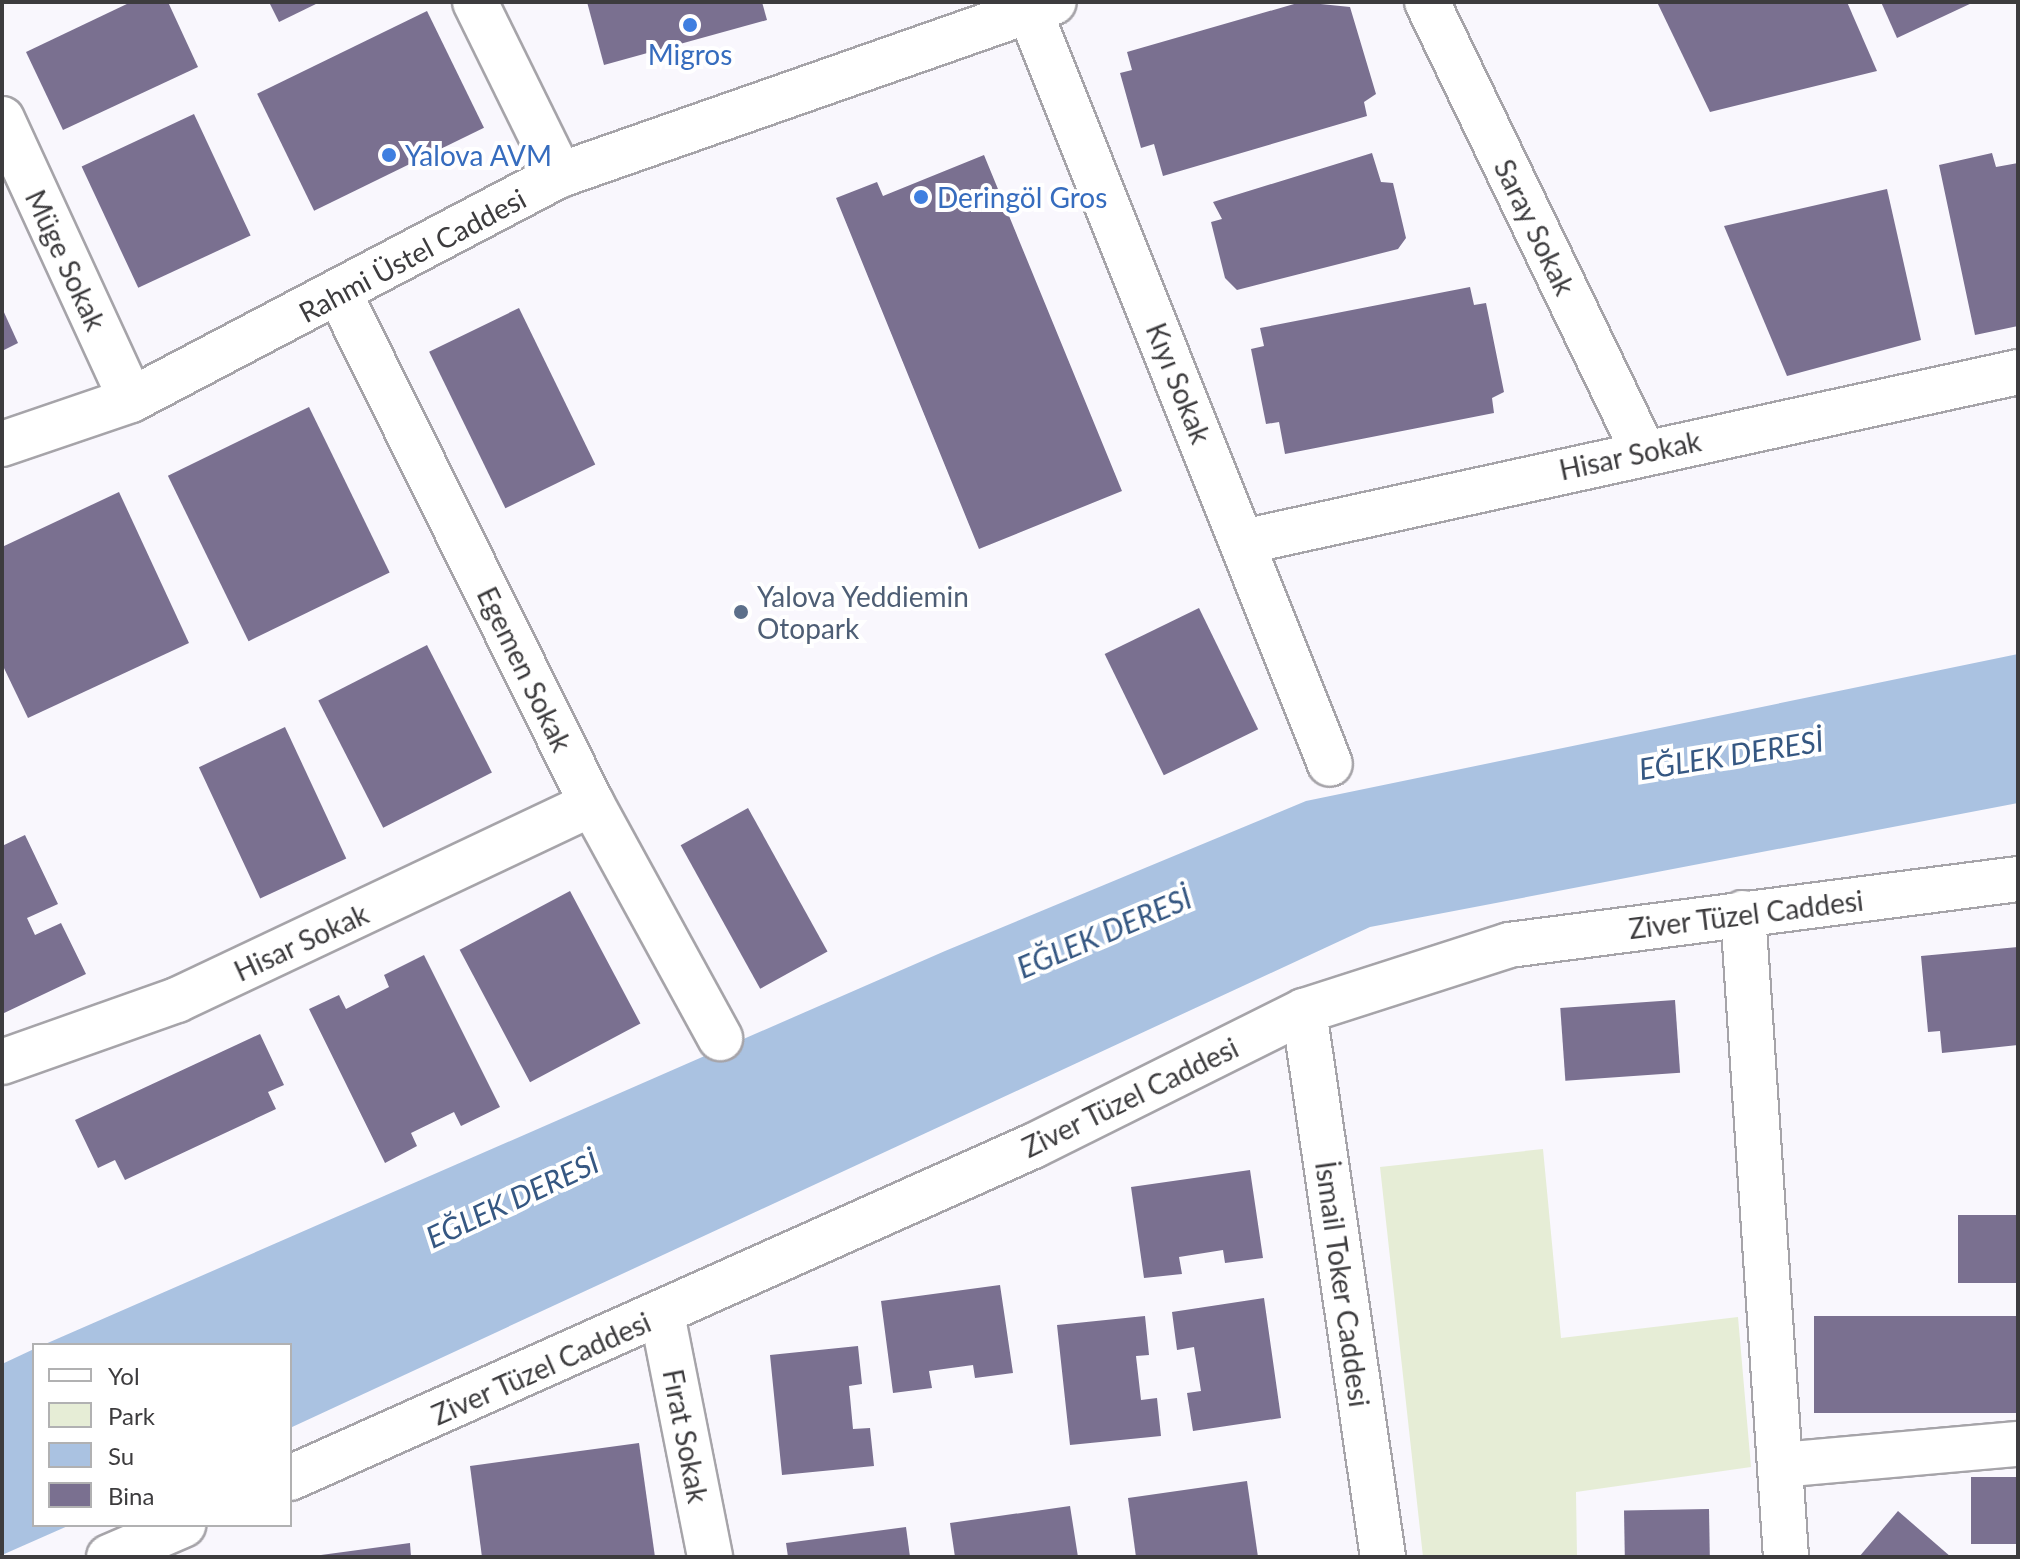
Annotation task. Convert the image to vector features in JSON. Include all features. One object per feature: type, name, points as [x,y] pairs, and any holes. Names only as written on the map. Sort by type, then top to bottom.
[{"type":"street","points":[[475,2],[560,175]]},
{"type":"street","name":"Saray Sokak","points":[[1427,2],[1643,451]]},
{"type":"street","name":"Rahmi Üstel Caddesi","points":[[2,444],[131,400],[340,295],[560,175],[1037,4]]},
{"type":"street","name":"Kıyı Sokak","points":[[1037,4],[1330,764]]},
{"type":"street","name":"Müge Sokak","points":[[2,119],[131,400]]},
{"type":"street","name":"Egemen Sokak","points":[[340,295],[592,804],[720,1038]]},
{"type":"street","name":"Hisar Sokak","points":[[1243,542],[1643,451],[2018,372]]},
{"type":"street","name":"Hisar Sokak","points":[[2,1062],[177,1000],[592,804]]},
{"type":"street","name":"Ziver Tüzel Caddesi","points":[[292,1477],[1033,1146],[1304,1011],[1509,945],[2018,879]]},
{"type":"street","points":[[1743,913],[1786,1557]]},
{"type":"street","name":"İsmail Toker Caddesi","points":[[1304,1011],[1383,1557]]},
{"type":"street","name":"Fırat Sokak","points":[[662,1314],[710,1557]]},
{"type":"street","points":[[1781,1465],[2018,1444]]},
{"type":"street","points":[[109,1557],[178,1527]]},
{"type":"green space","points":[[1543,1149],[1561,1338],[1738,1317],[1751,1467],[1576,1492],[1577,1557],[1423,1557],[1380,1167]]},
{"type":"water","name":"EĞLEK DERESİ","points":[[2018,654],[2018,803],[1370,927],[292,1427],[292,1343],[48,1343],[945,951],[1306,801]]},
{"type":"water","points":[[32,1350],[32,1527],[65,1527],[2,1555],[2,1364]]},
{"type":"building","points":[[131,2],[168,2],[198,67],[63,130],[26,52]]},
{"type":"building","points":[[269,2],[320,2],[279,22]]},
{"type":"building","points":[[587,2],[762,2],[767,20],[604,65]]},
{"type":"building","points":[[1301,2],[1350,7],[1376,94],[1364,102],[1367,116],[1163,176],[1154,144],[1141,148],[1120,73],[1132,70],[1127,52]]},
{"type":"building","points":[[1657,2],[1847,2],[1877,71],[1710,112]]},
{"type":"building","points":[[1881,2],[1974,2],[1897,38]]},
{"type":"building","points":[[427,11],[484,128],[314,211],[257,94]]},
{"type":"building","points":[[194,114],[251,235],[138,288],[82,166]]},
{"type":"building","points":[[1372,153],[1381,182],[1393,183],[1406,238],[1398,249],[1237,290],[1225,278],[1211,222],[1222,219],[1213,202]]},
{"type":"building","points":[[1992,153],[1996,167],[2018,163],[2018,326],[1975,335],[1939,165]]},
{"type":"building","points":[[984,155],[1122,491],[979,549],[836,198],[877,182],[883,196]]},
{"type":"building","points":[[1887,189],[1921,340],[1787,376],[1724,226]]},
{"type":"building","points":[[1470,287],[1474,305],[1486,303],[1504,392],[1492,398],[1494,413],[1285,454],[1279,422],[1266,424],[1251,349],[1264,346],[1260,328]]},
{"type":"building","points":[[2,308],[18,343],[2,351]]},
{"type":"building","points":[[519,308],[595,464],[505,508],[429,352]]},
{"type":"building","points":[[309,407],[390,572],[249,641],[168,476]]},
{"type":"building","points":[[119,492],[189,643],[28,718],[2,664],[2,547]]},
{"type":"building","points":[[1199,608],[1258,729],[1164,775],[1105,654]]},
{"type":"building","points":[[427,645],[492,772],[383,828],[318,700]]},
{"type":"building","points":[[285,727],[346,858],[260,899],[199,767]]},
{"type":"building","points":[[748,808],[828,951],[760,989],[681,845]]},
{"type":"building","points":[[25,835],[58,904],[27,918],[35,935],[61,923],[86,974],[2,1014],[2,846]]},
{"type":"building","points":[[570,891],[640,1023],[530,1082],[460,950]]},
{"type":"building","points":[[2018,947],[2018,1045],[1942,1053],[1940,1031],[1928,1032],[1921,956]]},
{"type":"building","points":[[424,955],[500,1107],[461,1126],[454,1112],[411,1133],[417,1146],[385,1163],[309,1009],[339,995],[346,1009],[389,987],[384,975]]},
{"type":"building","points":[[1675,1000],[1680,1073],[1565,1081],[1560,1008]]},
{"type":"building","points":[[260,1034],[284,1085],[268,1092],[276,1109],[125,1180],[115,1160],[98,1168],[75,1120]]},
{"type":"building","points":[[1250,1170],[1263,1258],[1225,1263],[1223,1250],[1179,1257],[1182,1274],[1144,1278],[1131,1187]]},
{"type":"building","points":[[1958,1215],[2018,1215],[2018,1283],[1958,1283]]},
{"type":"building","points":[[1000,1285],[1013,1373],[975,1378],[973,1365],[929,1371],[932,1388],[893,1393],[881,1301]]},
{"type":"building","points":[[1264,1298],[1281,1418],[1193,1431],[1187,1393],[1201,1391],[1194,1347],[1177,1350],[1172,1312]]},
{"type":"building","points":[[1145,1316],[1149,1355],[1136,1356],[1141,1400],[1157,1398],[1161,1436],[1070,1445],[1057,1325]]},
{"type":"building","points":[[1814,1316],[2018,1316],[2018,1413],[1814,1413]]},
{"type":"building","points":[[858,1346],[862,1384],[849,1386],[853,1429],[870,1428],[874,1466],[782,1475],[770,1355]]},
{"type":"building","points":[[639,1443],[655,1557],[482,1557],[470,1466]]},
{"type":"building","points":[[1971,1477],[2018,1477],[2018,1544],[1971,1544]]},
{"type":"building","points":[[1247,1481],[1258,1557],[1136,1557],[1128,1498]]},
{"type":"building","points":[[1070,1506],[1078,1557],[955,1557],[950,1523]]},
{"type":"building","points":[[1709,1509],[1710,1557],[1625,1557],[1624,1510]]},
{"type":"building","points":[[1898,1511],[1951,1557],[1859,1557]]},
{"type":"building","points":[[906,1527],[910,1557],[788,1557],[786,1543]]},
{"type":"building","points":[[410,1543],[411,1557],[321,1557],[321,1555]]},
{"type":"place","name":"Migros","points":[[690,25]]},
{"type":"place","name":"Yalova AVM","points":[[389,155]]},
{"type":"place","name":"Deringöl Gros","points":[[921,197]]},
{"type":"place","name":"Yalova Yeddiemin Otopark","points":[[741,612]]}]
